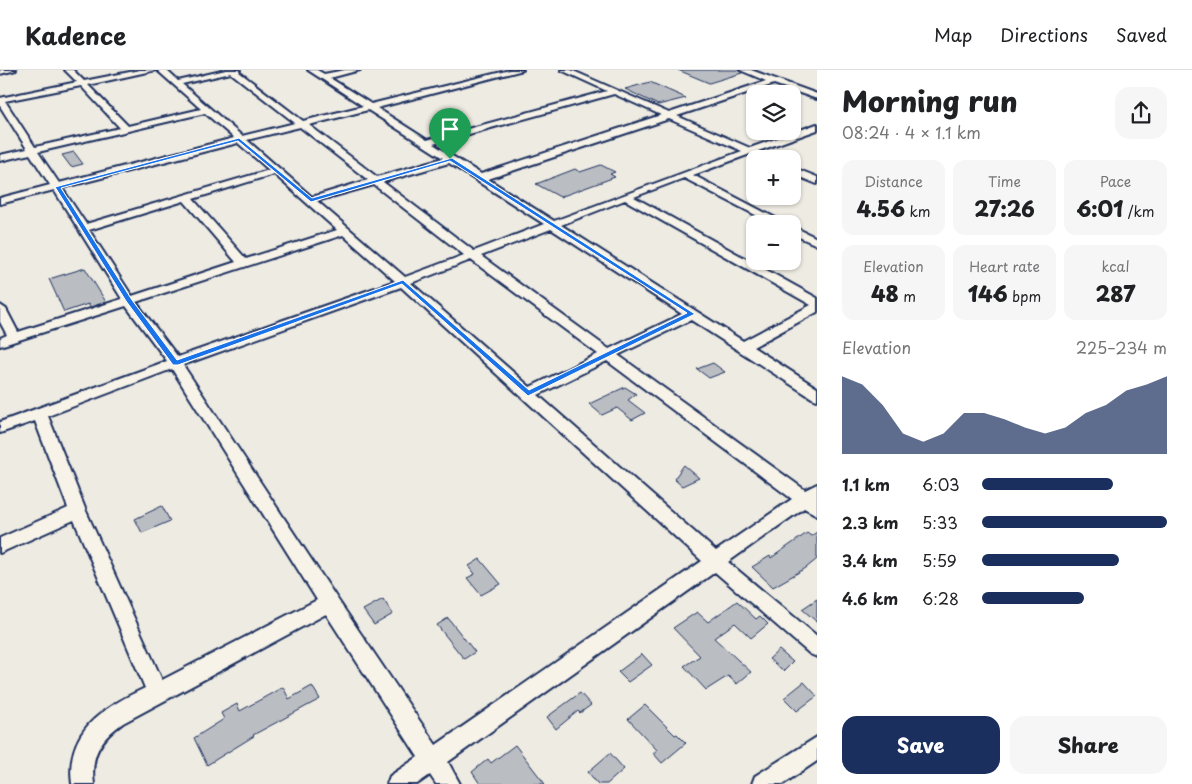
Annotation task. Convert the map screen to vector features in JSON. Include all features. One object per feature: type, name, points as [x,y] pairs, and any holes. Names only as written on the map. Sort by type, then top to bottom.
[{"type":"street","points":[[0,72],[12,70]]},
{"type":"street","points":[[68,70],[126,130]]},
{"type":"street","points":[[152,70],[0,100],[32,151],[58,187],[129,301],[175,363],[329,603],[449,784]]},
{"type":"street","points":[[161,70],[178,83],[239,140],[346,231],[715,561],[817,648]]},
{"type":"street","points":[[178,83],[233,70],[300,124],[473,256],[609,356],[813,499],[715,561],[398,784]]},
{"type":"street","points":[[312,70],[817,395]]},
{"type":"street","points":[[323,77],[356,70]]},
{"type":"street","points":[[0,201],[519,70]]},
{"type":"street","points":[[565,70],[750,150]]},
{"type":"street","points":[[744,70],[817,97]]},
{"type":"street","points":[[480,178],[774,81]]},
{"type":"street","points":[[425,143],[613,92]]},
{"type":"street","points":[[0,158],[208,110]]},
{"type":"street","points":[[755,150],[814,130]]},
{"type":"street","points":[[0,428],[175,363],[403,282],[553,224],[746,153]]},
{"type":"street","points":[[311,200],[450,159]]},
{"type":"street","points":[[83,228],[275,171]]},
{"type":"street","points":[[801,174],[817,181]]},
{"type":"street","points":[[685,175],[764,215]]},
{"type":"street","points":[[186,197],[244,264]]},
{"type":"street","points":[[627,197],[817,305]]},
{"type":"street","points":[[0,342],[346,231]]},
{"type":"street","points":[[801,234],[817,242]]},
{"type":"street","points":[[743,347],[817,305]]},
{"type":"street","points":[[0,309],[14,337]]},
{"type":"street","points":[[528,394],[692,314]]},
{"type":"street","points":[[40,414],[78,511],[157,694]]},
{"type":"street","points":[[0,546],[78,511]]},
{"type":"street","points":[[83,784],[81,774],[83,757],[88,741],[100,727],[115,716],[329,603]]},
{"type":"street","points":[[763,784],[817,748]]},
{"type":"building","points":[[678,70],[738,70],[742,73],[709,83]]},
{"type":"building","points":[[650,82],[686,98],[658,105],[625,89]]},
{"type":"building","points":[[74,152],[83,164],[71,167],[62,155]]},
{"type":"building","points":[[601,165],[615,172],[610,174],[615,177],[560,197],[536,184],[575,169],[580,172]]},
{"type":"building","points":[[85,268],[106,302],[90,307],[88,304],[64,312],[49,279]]},
{"type":"building","points":[[713,363],[725,372],[709,378],[697,369]]},
{"type":"building","points":[[625,387],[636,394],[628,400],[645,413],[632,420],[617,408],[602,415],[589,404]]},
{"type":"building","points":[[684,465],[699,478],[682,486],[674,479]]},
{"type":"building","points":[[162,506],[170,521],[142,533],[135,519]]},
{"type":"building","points":[[817,532],[817,559],[806,568],[773,587],[752,567],[770,556],[771,558],[807,533],[811,536]]},
{"type":"building","points":[[480,559],[501,584],[481,595],[467,578],[475,574],[469,566]]},
{"type":"building","points":[[383,599],[393,614],[374,625],[363,610]]},
{"type":"building","points":[[817,599],[817,622],[802,609]]},
{"type":"building","points":[[737,601],[756,619],[760,616],[768,624],[751,638],[735,623],[714,638],[751,672],[737,684],[728,676],[706,690],[684,666],[700,656],[673,628],[697,612],[708,622]]},
{"type":"building","points":[[448,618],[475,652],[464,659],[437,625]]},
{"type":"building","points":[[779,650],[793,662],[784,671],[769,659]]},
{"type":"building","points":[[642,654],[652,665],[628,682],[618,672]]},
{"type":"building","points":[[804,682],[817,696],[797,711],[784,698]]},
{"type":"building","points":[[312,686],[320,699],[253,735],[207,765],[194,738],[224,719],[221,713],[237,704],[240,711],[283,687],[289,699]]},
{"type":"building","points":[[580,693],[591,705],[580,713],[578,711],[556,729],[547,717]]},
{"type":"building","points":[[645,705],[675,735],[677,734],[686,743],[662,763],[653,753],[657,750],[628,719]]},
{"type":"building","points":[[515,745],[545,784],[480,784],[472,772],[488,759],[491,763]]},
{"type":"building","points":[[610,753],[624,769],[607,784],[598,784],[588,772]]},
{"type":"route","points":[[239,140],[311,200],[450,159],[692,314],[528,394],[403,282],[175,363],[129,301],[58,187],[239,140]]}]
